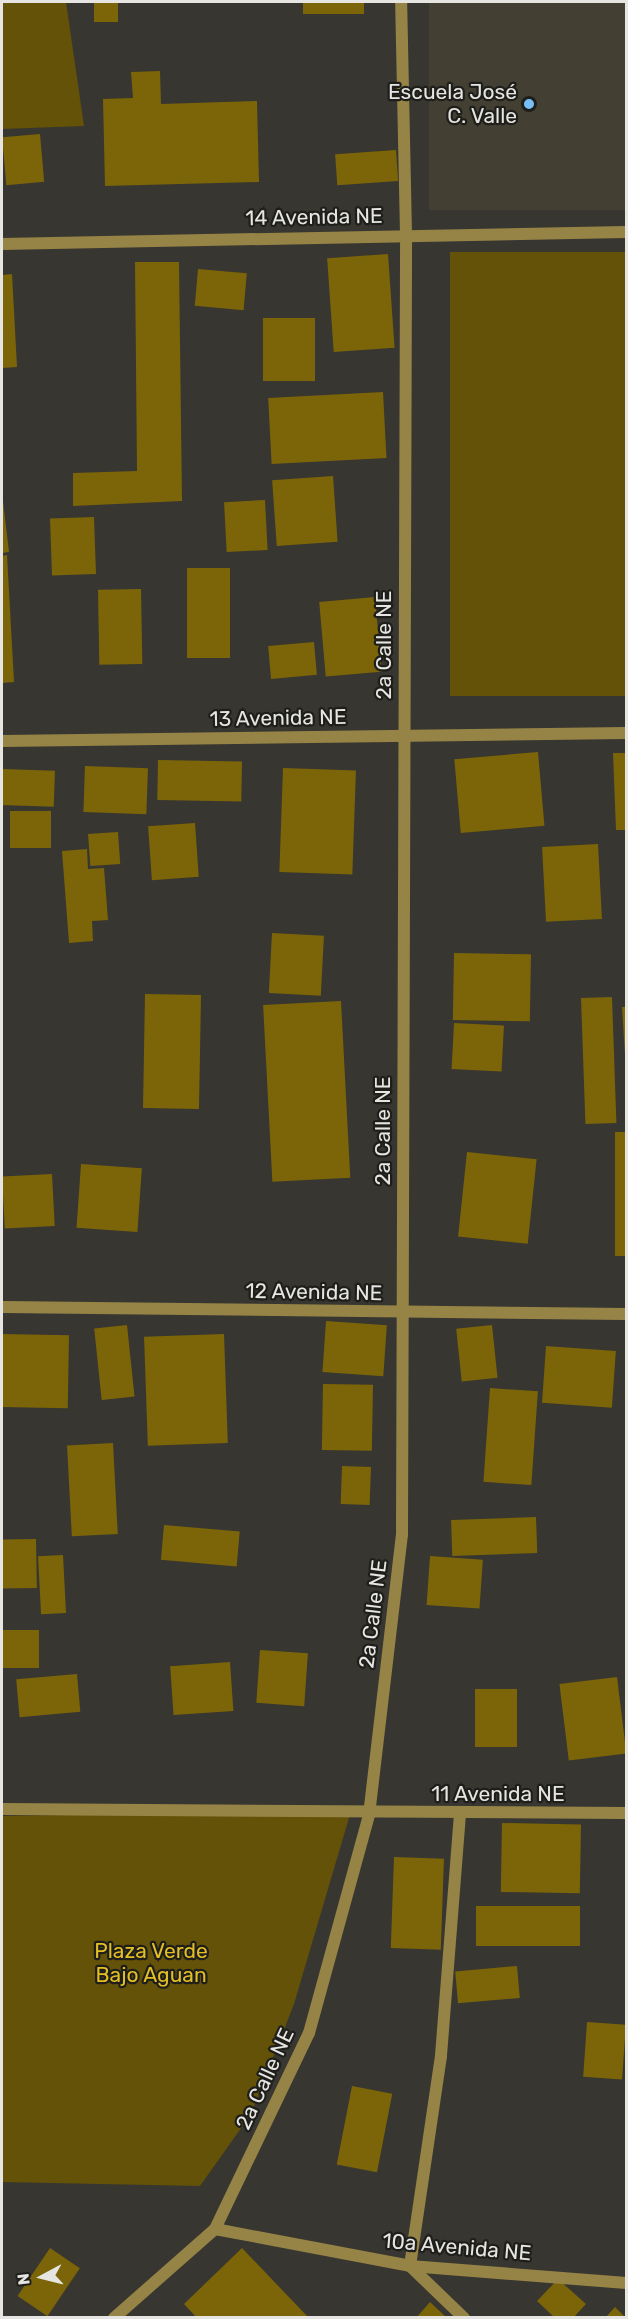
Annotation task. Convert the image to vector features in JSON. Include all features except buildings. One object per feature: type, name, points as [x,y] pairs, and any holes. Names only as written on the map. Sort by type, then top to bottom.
[{"type":"street","name":"2a Calle NE","points":[[214,2229],[309,2033],[369,1815],[402,1535],[406,234],[401,2]]},
{"type":"street","name":"14 Avenida NE","points":[[2,244],[406,234],[627,232]]},
{"type":"street","name":"13 Avenida NE","points":[[2,741],[627,733]]},
{"type":"street","name":"12 Avenida NE","points":[[2,1307],[627,1314]]},
{"type":"street","name":"11 Avenida NE","points":[[2,1809],[369,1815],[627,1813]]},
{"type":"street","points":[[460,1814],[441,2056],[410,2266],[464,2318]]},
{"type":"street","points":[[114,2318],[214,2229]]},
{"type":"street","name":"10a Avenida NE","points":[[214,2229],[410,2266],[627,2283]]},
{"type":"shaded area","name":"Escuela José C. Valle","points":[[429,2],[626,2],[626,210],[429,210]]},
{"type":"green space","points":[[2,2],[66,2],[84,126],[2,129]]},
{"type":"green space","points":[[450,252],[626,252],[626,696],[450,696]]},
{"type":"green space","name":"Plaza Verde Bajo Aguan","points":[[351,1811],[294,2004],[251,2114],[200,2186],[2,2182],[2,1816]]},
{"type":"place","name":"Escuela José C. Valle","points":[[529,104]]}]
